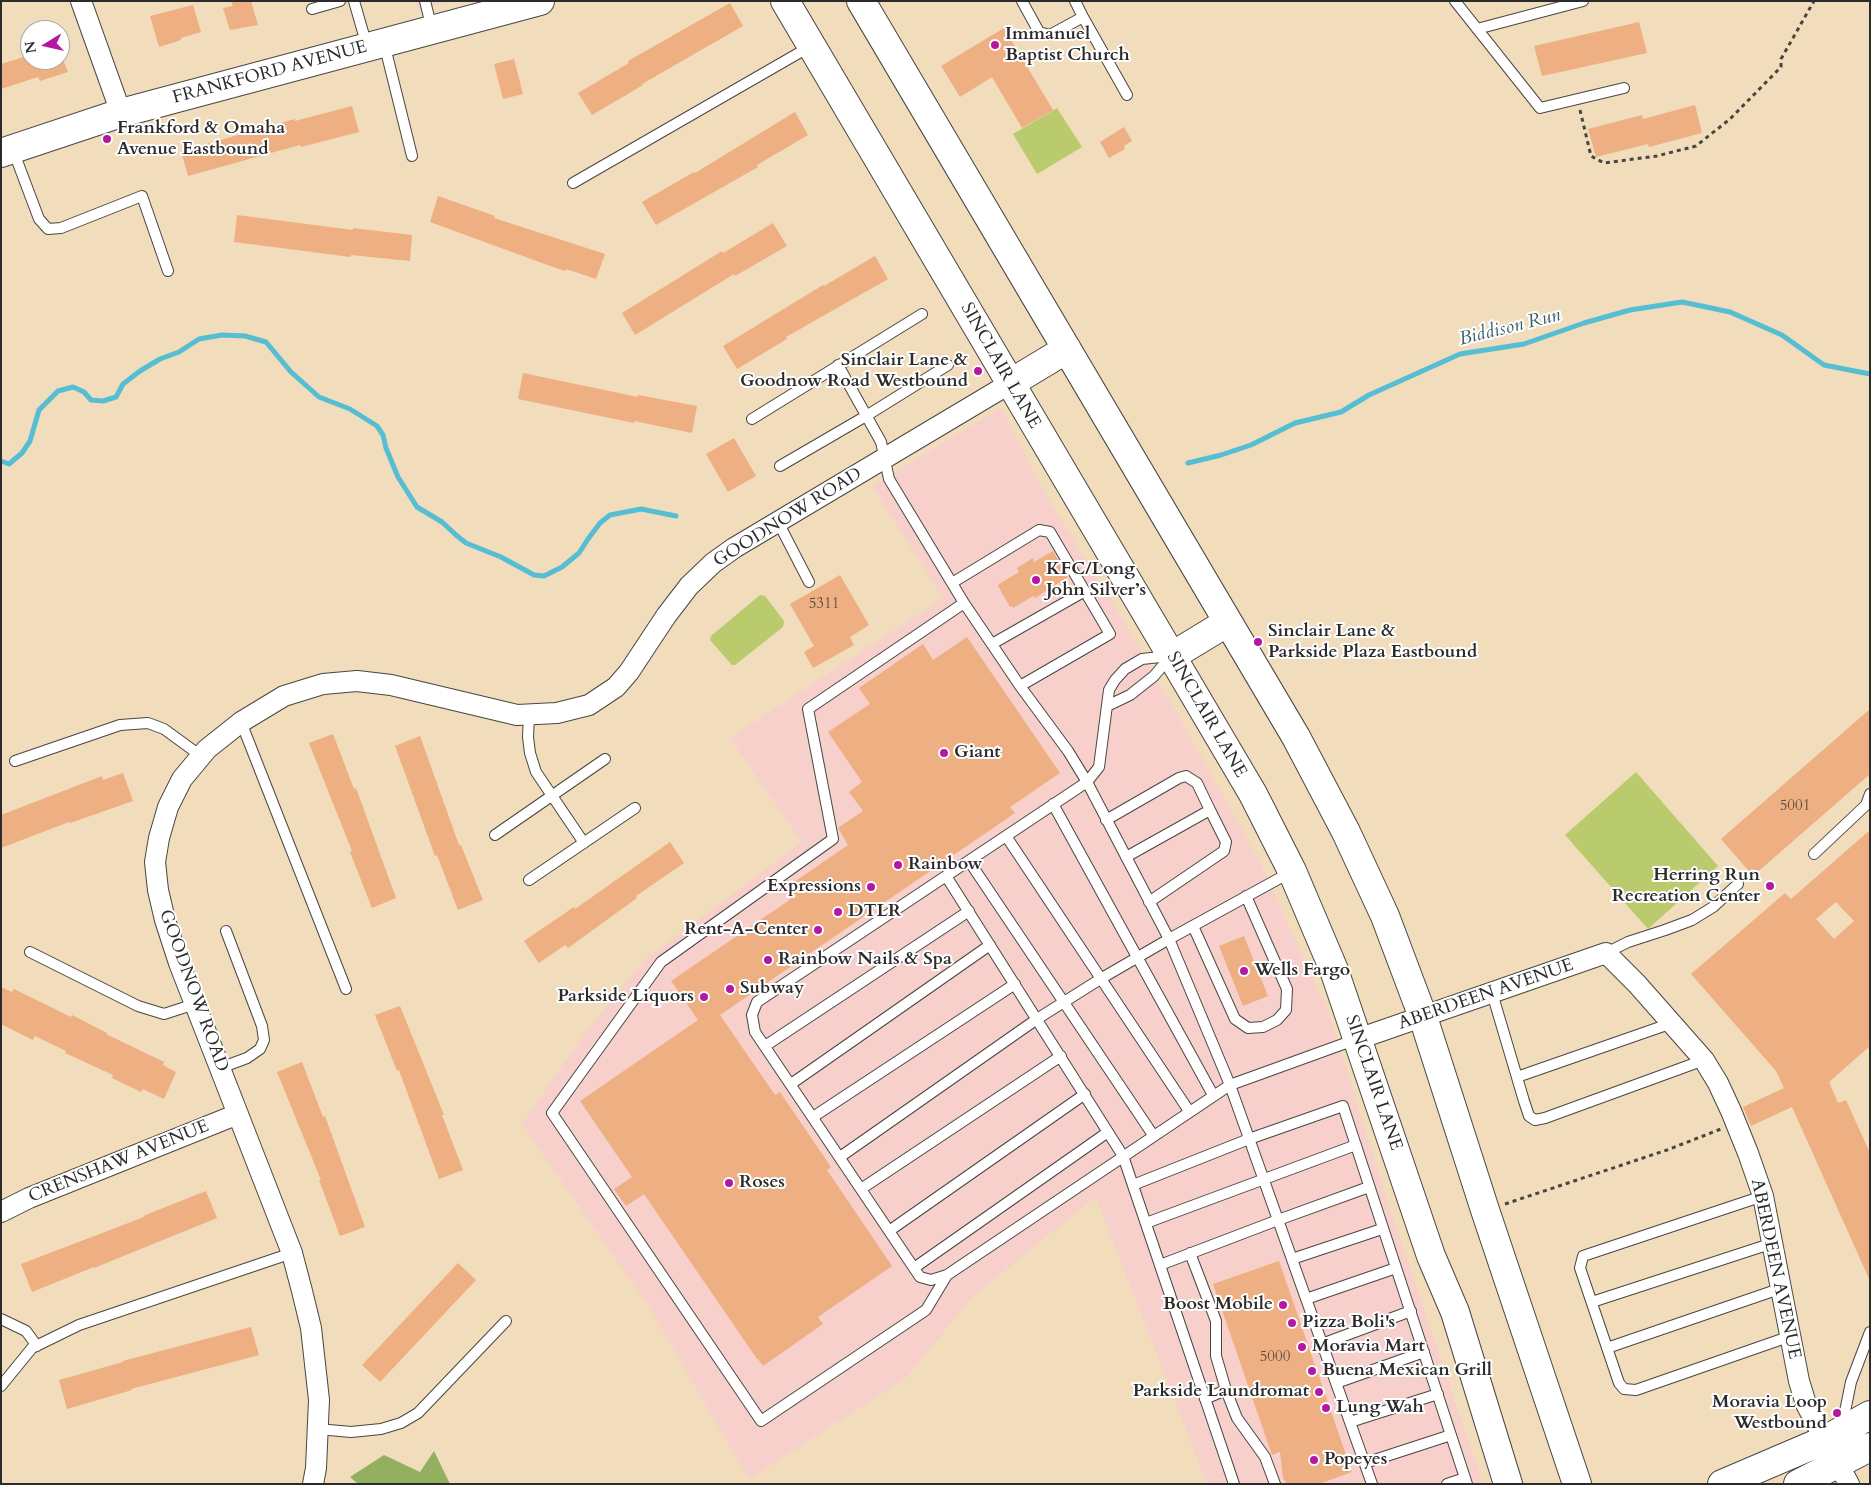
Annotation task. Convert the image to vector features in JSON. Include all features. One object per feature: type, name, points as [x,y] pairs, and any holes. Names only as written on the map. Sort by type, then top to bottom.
[{"type":"street","points":[[81,1],[121,113]]},
{"type":"street","name":"FRANKFORD AVENUE","points":[[7,151],[121,113],[540,1]]},
{"type":"street","name":"SINCLAIR LANE","points":[[785,1],[1009,384],[1253,794],[1292,872],[1334,970],[1431,1256],[1455,1312],[1508,1484]]},
{"type":"street","points":[[862,6],[1296,737],[1342,823],[1385,916],[1423,1017],[1485,1210],[1577,1484]]},
{"type":"street","points":[[1009,384],[1066,350]]},
{"type":"street","name":"GOODNOW ROAD","points":[[313,1484],[316,1468],[319,1400],[311,1328],[292,1253],[195,1004],[165,920],[155,862],[159,838],[168,807],[182,779],[207,749],[241,722],[284,696],[323,684],[357,681],[391,685],[497,712],[518,715],[557,713],[580,708],[602,697],[616,687],[630,672],[666,616],[689,586],[713,563],[734,548],[1009,384]]},
{"type":"street","points":[[1172,656],[1228,622]]},
{"type":"street","name":"ABERDEEN AVENUE","points":[[1358,1039],[1606,953],[1637,984],[1704,1060],[1718,1083],[1748,1153],[1763,1196],[1806,1404],[1833,1436]]},
{"type":"street","name":"CRENSHAW AVENUE","points":[[1,1212],[29,1198],[238,1114]]},
{"type":"street","points":[[1722,1484],[1833,1436],[1870,1415]]},
{"type":"street","points":[[1798,1484],[1844,1474],[1870,1447]]},
{"type":"lane","points":[[312,9],[340,1]]},
{"type":"lane","points":[[354,1],[375,44],[412,156]]},
{"type":"lane","points":[[425,1],[432,30]]},
{"type":"lane","points":[[1022,1],[1038,32],[1050,35],[1083,17]]},
{"type":"lane","points":[[1075,1],[1126,95]]},
{"type":"lane","points":[[1455,1],[1540,108],[1624,88]]},
{"type":"lane","points":[[1477,29],[1584,1]]},
{"type":"lane","points":[[573,183],[812,46]]},
{"type":"lane","points":[[7,151],[39,219],[48,229],[61,228],[142,196],[168,271]]},
{"type":"lane","points":[[752,419],[922,314]]},
{"type":"lane","points":[[838,365],[881,442],[886,458],[889,479],[964,603],[1020,686],[1068,751],[1087,782],[1168,939],[1230,1085],[1372,1484]]},
{"type":"lane","points":[[780,466],[948,365]]},
{"type":"lane","points":[[778,522],[809,582]]},
{"type":"lane","points":[[952,583],[1039,530],[1050,532],[1110,634],[1020,686]]},
{"type":"lane","points":[[992,644],[1085,591]]},
{"type":"lane","points":[[946,1275],[926,1310],[761,1421],[552,1113],[662,962],[833,839],[808,709],[964,603]]},
{"type":"lane","points":[[1107,706],[1130,696],[1154,676],[1172,656]]},
{"type":"lane","points":[[1172,656],[1142,659],[1125,669],[1109,690],[1100,767],[1087,782],[757,1002],[752,1015],[755,1032],[920,1277],[931,1280],[946,1275],[1230,1085],[1358,1039]]},
{"type":"lane","points":[[529,715],[528,737],[530,753],[536,772],[584,843]]},
{"type":"lane","points":[[241,722],[346,989]]},
{"type":"lane","points":[[15,761],[120,725],[148,723],[164,729],[201,756]]},
{"type":"lane","points":[[495,835],[605,759]]},
{"type":"lane","points":[[1106,820],[1179,778],[1186,776],[1197,783],[1226,842],[1224,851],[1150,902]]},
{"type":"lane","points":[[1814,854],[1866,805],[1870,794]]},
{"type":"lane","points":[[1053,804],[1213,1095]]},
{"type":"lane","points":[[529,880],[635,808]]},
{"type":"lane","points":[[1126,857],[1210,810]]},
{"type":"lane","points":[[1006,836],[1190,1111]]},
{"type":"lane","points":[[969,861],[1153,1136]]},
{"type":"lane","points":[[840,1157],[1037,1019],[1102,978],[1168,939],[1292,872]]},
{"type":"lane","points":[[946,876],[1123,1156],[1234,1484]]},
{"type":"lane","points":[[1606,953],[1628,942],[1692,920],[1712,907],[1738,884]]},
{"type":"lane","points":[[1193,926],[1235,1019],[1248,1028],[1263,1027],[1277,1020],[1286,1010],[1287,989],[1246,896]]},
{"type":"lane","points":[[765,1046],[968,911]]},
{"type":"lane","points":[[220,1068],[247,1058],[260,1049],[264,1040],[262,1026],[226,930]]},
{"type":"lane","points":[[790,1084],[990,946]]},
{"type":"lane","points":[[30,952],[138,1006],[164,1014],[195,1004]]},
{"type":"lane","points":[[813,1117],[1015,984]]},
{"type":"lane","points":[[1492,993],[1529,1116],[1535,1120],[1704,1060]]},
{"type":"lane","points":[[1517,1076],[1672,1023]]},
{"type":"lane","points":[[861,1189],[1061,1056]]},
{"type":"lane","points":[[889,1231],[1085,1094]]},
{"type":"lane","points":[[1133,1185],[1249,1139],[1343,1106],[1466,1481],[1448,1484]]},
{"type":"lane","points":[[914,1268],[1108,1132]]},
{"type":"lane","points":[[1146,1223],[1356,1145]]},
{"type":"lane","points":[[1160,1265],[1369,1187]]},
{"type":"lane","points":[[1763,1196],[1583,1256],[1580,1268],[1619,1383],[1624,1389],[1636,1390],[1791,1336]]},
{"type":"lane","points":[[1292,1259],[1382,1228]]},
{"type":"lane","points":[[1592,1302],[1773,1243]]},
{"type":"lane","points":[[1,1386],[27,1354],[37,1346],[79,1325],[292,1253]]},
{"type":"lane","points":[[1190,1253],[1216,1321],[1216,1356],[1226,1390],[1237,1418],[1265,1457],[1275,1484]]},
{"type":"lane","points":[[1306,1299],[1396,1268]]},
{"type":"lane","points":[[1607,1348],[1782,1288]]},
{"type":"lane","points":[[1322,1344],[1411,1311]]},
{"type":"lane","points":[[1,1319],[26,1330],[37,1346]]},
{"type":"lane","points":[[318,1429],[351,1432],[381,1429],[400,1423],[418,1413],[506,1321]]},
{"type":"lane","points":[[1833,1436],[1870,1332]]},
{"type":"lane","points":[[1336,1383],[1424,1352]]},
{"type":"lane","points":[[1205,1399],[1226,1390]]},
{"type":"lane","points":[[1350,1422],[1438,1394]]},
{"type":"lane","points":[[1365,1463],[1451,1435]]},
{"type":"path","points":[[1578,99],[1591,156],[1604,163],[1657,156],[1696,146],[1730,119],[1781,67],[1781,59],[1814,1]]},
{"type":"path","points":[[1485,1210],[1667,1150],[1735,1123]]},
{"type":"shaded area","points":[[415,1],[453,1],[417,9]]},
{"type":"shaded area","points":[[1001,408],[1046,495],[1123,620],[1261,865],[1330,1016],[1387,1200],[1483,1484],[1207,1484],[1096,1197],[972,1297],[906,1378],[749,1479],[649,1307],[522,1124],[586,1032],[643,961],[802,842],[730,738],[943,598],[872,486]]},
{"type":"green space","points":[[1057,108],[1082,147],[1037,174],[1013,134]]},
{"type":"green space","points":[[760,595],[765,596],[784,621],[783,627],[735,665],[732,665],[710,640],[711,636]]},
{"type":"green space","points":[[1636,772],[1718,866],[1648,929],[1565,835]]},
{"type":"green space","points":[[434,1451],[450,1484],[358,1484],[350,1477],[384,1455],[420,1472]]},
{"type":"building","points":[[231,1],[251,1],[258,25],[230,30],[223,8],[233,6]]},
{"type":"building","points":[[730,3],[743,26],[592,115],[578,93],[629,63],[628,61]]},
{"type":"building","points":[[193,5],[201,32],[159,47],[150,16]]},
{"type":"building","points":[[1639,22],[1647,53],[1542,76],[1534,46]]},
{"type":"building","points":[[1004,28],[1053,110],[1022,128],[992,77],[960,97],[941,66]]},
{"type":"building","points":[[20,58],[20,70],[67,70],[68,72],[40,81],[38,77],[1,89],[1,64]]},
{"type":"building","points":[[514,59],[523,94],[503,99],[494,64]]},
{"type":"building","points":[[1695,105],[1702,133],[1649,147],[1648,144],[1596,157],[1588,129],[1642,115],[1643,119]]},
{"type":"building","points":[[352,106],[359,132],[301,147],[300,145],[188,176],[181,151],[295,119],[295,121]]},
{"type":"building","points":[[795,112],[808,135],[757,165],[758,167],[656,225],[642,202],[695,173]]},
{"type":"building","points":[[1124,127],[1132,141],[1124,146],[1125,149],[1109,158],[1100,142]]},
{"type":"building","points":[[438,196],[495,216],[494,218],[605,254],[596,279],[566,269],[565,271],[553,267],[430,222]]},
{"type":"building","points":[[237,215],[353,230],[353,228],[412,235],[410,261],[351,255],[351,257],[234,242]]},
{"type":"building","points":[[773,223],[787,246],[735,276],[734,274],[635,335],[622,313],[722,251],[723,253]]},
{"type":"building","points":[[875,256],[888,279],[786,337],[787,339],[737,369],[723,346],[823,285]]},
{"type":"building","points":[[523,373],[638,397],[638,395],[697,406],[692,433],[518,399]]},
{"type":"building","points":[[734,438],[756,476],[728,492],[706,454]]},
{"type":"building","points":[[1053,551],[1068,577],[1035,598],[1033,596],[1013,608],[1012,606],[1010,607],[998,586],[999,584],[1019,572],[1017,568],[1033,558],[1034,562]]},
{"type":"building","points":[[840,575],[869,625],[850,637],[854,645],[813,668],[804,652],[814,646],[790,604]]},
{"type":"building","points":[[967,637],[1060,773],[1010,807],[1015,813],[720,1015],[775,1095],[780,1092],[831,1167],[827,1170],[892,1266],[818,1317],[823,1324],[763,1366],[644,1194],[626,1206],[614,1189],[632,1177],[580,1101],[698,1020],[671,981],[791,899],[784,889],[848,845],[838,828],[863,811],[849,792],[862,782],[828,732],[870,704],[859,688],[923,644],[933,660]]},
{"type":"building","points":[[1870,709],[1870,774],[1753,876],[1721,839]]},
{"type":"building","points":[[333,734],[354,789],[356,788],[396,898],[372,908],[350,852],[352,851],[309,743]]},
{"type":"building","points":[[420,736],[459,845],[461,845],[483,900],[458,910],[437,855],[435,856],[395,746]]},
{"type":"building","points":[[123,773],[133,801],[69,822],[1,848],[1,815],[102,776],[103,780]]},
{"type":"building","points":[[1870,830],[1870,1046],[1829,1082],[1838,1103],[1846,1100],[1870,1153],[1870,1281],[1792,1107],[1751,1126],[1743,1107],[1784,1088],[1776,1071],[1691,974],[1785,893],[1791,899]],"holes":[[[1836,902],[1854,921],[1834,939],[1816,919]]]},
{"type":"building","points":[[670,842],[684,863],[636,896],[637,898],[568,948],[565,945],[539,963],[524,941],[574,907],[575,909]]},
{"type":"building","name":"Wells Fargo","points":[[1244,936],[1268,996],[1243,1006],[1219,946]]},
{"type":"building","points":[[1,987],[12,992],[14,989],[71,1017],[72,1015],[164,1062],[163,1065],[176,1072],[164,1099],[143,1089],[141,1092],[112,1078],[113,1075],[65,1053],[66,1051],[35,1036],[33,1040],[1,1024]]},
{"type":"building","points":[[400,1006],[444,1115],[442,1115],[463,1170],[439,1179],[399,1070],[397,1071],[375,1015]]},
{"type":"building","points":[[302,1062],[323,1117],[325,1116],[365,1227],[340,1236],[319,1180],[321,1180],[277,1072]]},
{"type":"building","points":[[206,1191],[217,1218],[32,1292],[21,1264]]},
{"type":"building","points":[[1279,1261],[1352,1472],[1319,1484],[1287,1484],[1283,1478],[1280,1452],[1272,1455],[1213,1284]]},
{"type":"building","points":[[458,1263],[476,1280],[380,1382],[362,1365]]},
{"type":"building","points":[[251,1327],[259,1355],[131,1389],[67,1409],[59,1380]]},
{"type":"waterway","name":"Biddison Run","points":[[1188,463],[1251,445],[1295,423],[1341,412],[1369,395],[1460,354],[1524,344],[1584,323],[1630,310],[1682,302],[1730,312],[1782,335],[1824,365],[1870,374]]},
{"type":"waterway","name":"Biddison Run","points":[[1,461],[9,464],[22,453],[30,441],[39,410],[58,391],[73,387],[84,392],[91,400],[103,401],[116,397],[123,384],[140,371],[160,359],[179,352],[199,339],[222,335],[245,336],[266,342],[291,372],[319,397],[350,409],[377,426],[383,435],[386,448],[398,477],[417,507],[442,522],[466,543],[501,557],[534,575],[544,576],[562,567],[579,553],[600,523],[610,515],[641,509],[676,516]]},
{"type":"place","name":"Immanuel Baptist Church","points":[[995,45]]},
{"type":"place","name":"Frankford & Omaha Avenue Eastbound","points":[[107,139]]},
{"type":"place","name":"Sinclair Lane & Goodnow Road Westbound","points":[[978,371]]},
{"type":"place","name":"KFC/Long John Silver’s","points":[[1036,580]]},
{"type":"place","name":"Sinclair Lane & Parkside Plaza Eastbound","points":[[1258,642]]},
{"type":"place","name":"Giant","points":[[944,753]]},
{"type":"place","name":"Rainbow","points":[[898,865]]},
{"type":"place","name":"Herring Run Recreation Center","points":[[1770,886]]},
{"type":"place","name":"Expressions","points":[[871,887]]},
{"type":"place","name":"DTLR","points":[[838,912]]},
{"type":"place","name":"Rent-A-Center","points":[[818,930]]},
{"type":"place","name":"Rainbow Nails & Spa","points":[[768,960]]},
{"type":"place","name":"Wells Fargo","points":[[1244,971]]},
{"type":"place","name":"Subway","points":[[730,989]]},
{"type":"place","name":"Parkside Liquors","points":[[704,997]]},
{"type":"place","name":"Roses","points":[[729,1183]]},
{"type":"place","name":"Boost Mobile","points":[[1283,1305]]},
{"type":"place","name":"Pizza Boli's","points":[[1292,1323]]},
{"type":"place","name":"Moravia Mart","points":[[1302,1347]]},
{"type":"place","name":"Buena Mexican Grill","points":[[1312,1371]]},
{"type":"place","name":"Parkside Laundromat","points":[[1319,1392]]},
{"type":"place","name":"Lung Wah","points":[[1326,1408]]},
{"type":"place","name":"Moravia Loop Westbound","points":[[1837,1413]]},
{"type":"place","name":"Popeyes","points":[[1314,1460]]}]
